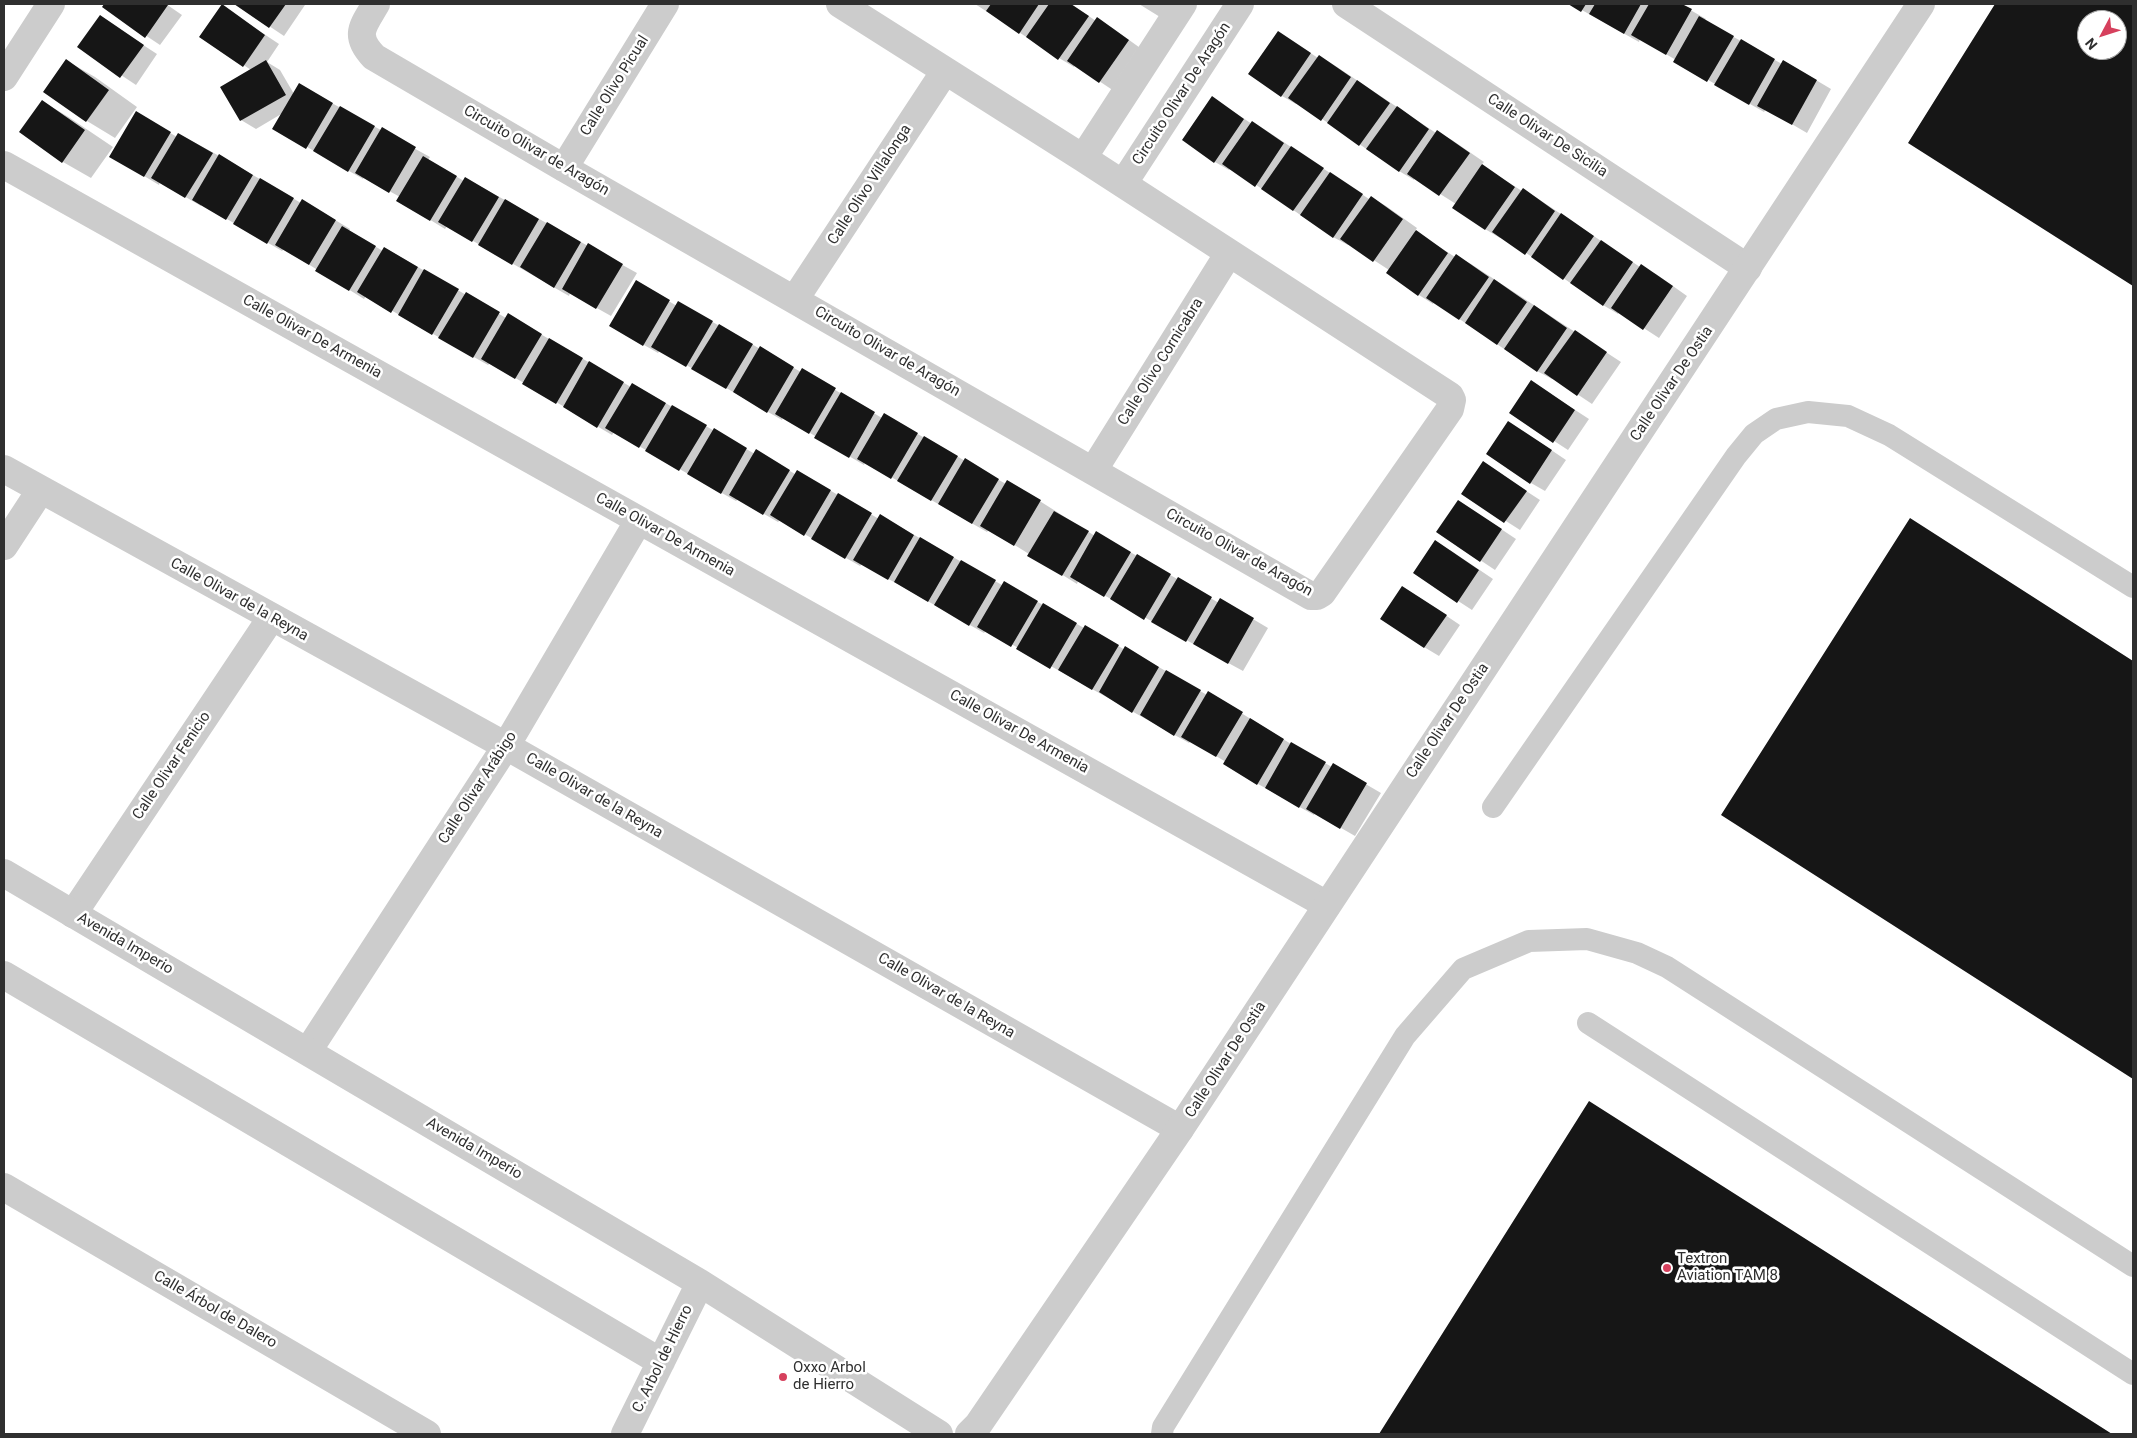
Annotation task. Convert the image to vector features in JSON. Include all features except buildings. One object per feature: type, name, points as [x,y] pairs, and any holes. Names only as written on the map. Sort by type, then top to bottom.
[{"type":"street","points":[[4,77],[51,4]]},
{"type":"street","name":"Circuito Olivar de Aragón","points":[[376,4],[363,26],[361,37],[364,46],[374,57],[1311,596],[1317,596],[1327,587],[1450,409],[1452,400],[1447,393],[840,4]]},
{"type":"street","name":"Calle Olivo Picual","points":[[564,168],[665,4]]},
{"type":"street","points":[[1083,158],[1183,4]]},
{"type":"street","name":"Circuito Olivar De Aragón","points":[[1123,184],[1240,4]]},
{"type":"street","name":"Calle Olivar De Sicilia","points":[[1346,4],[1748,268]]},
{"type":"street","name":"Calle Olivar De Ostia","points":[[969,1434],[978,1425],[1180,1130],[1921,4]]},
{"type":"street","name":"Calle Olivo Villalonga","points":[[795,299],[945,71]]},
{"type":"street","name":"Calle Olivar De Armenia","points":[[4,165],[1327,905]]},
{"type":"street","name":"Calle Olivo Cornicabra","points":[[1093,471],[1229,253]]},
{"type":"street","name":"Calle Olivar de la Reyna","points":[[4,470],[506,746],[1180,1130]]},
{"type":"street","points":[[4,546],[40,491]]},
{"type":"street","name":"Calle Olivar Arábigo","points":[[308,1052],[506,746],[639,520]]},
{"type":"street","name":"Calle Olivar Fenicio","points":[[73,914],[271,618]]},
{"type":"street","name":"Avenida Imperio","points":[[4,873],[700,1283],[939,1434]]},
{"type":"street","points":[[4,975],[661,1362]]},
{"type":"street","name":"Calle Árbol de Dalero","points":[[4,1187],[427,1434]]},
{"type":"street","name":"C. Arbol de Hierro","points":[[626,1434],[700,1283]]},
{"type":"lane","points":[[1493,807],[1736,456],[1754,434],[1776,420],[1808,412],[1848,416],[1889,435],[2133,587]]},
{"type":"lane","points":[[1162,1434],[1163,1427],[1405,1036],[1463,969],[1529,941],[1587,939],[1637,953],[1667,967],[2133,1266]]},
{"type":"lane","points":[[1588,1023],[2133,1374]]},
{"type":"place","name":"Textron Aviation TAM 8","points":[[1667,1268]]},
{"type":"place","name":"Oxxo Arbol de Hierro","points":[[783,1377]]}]
